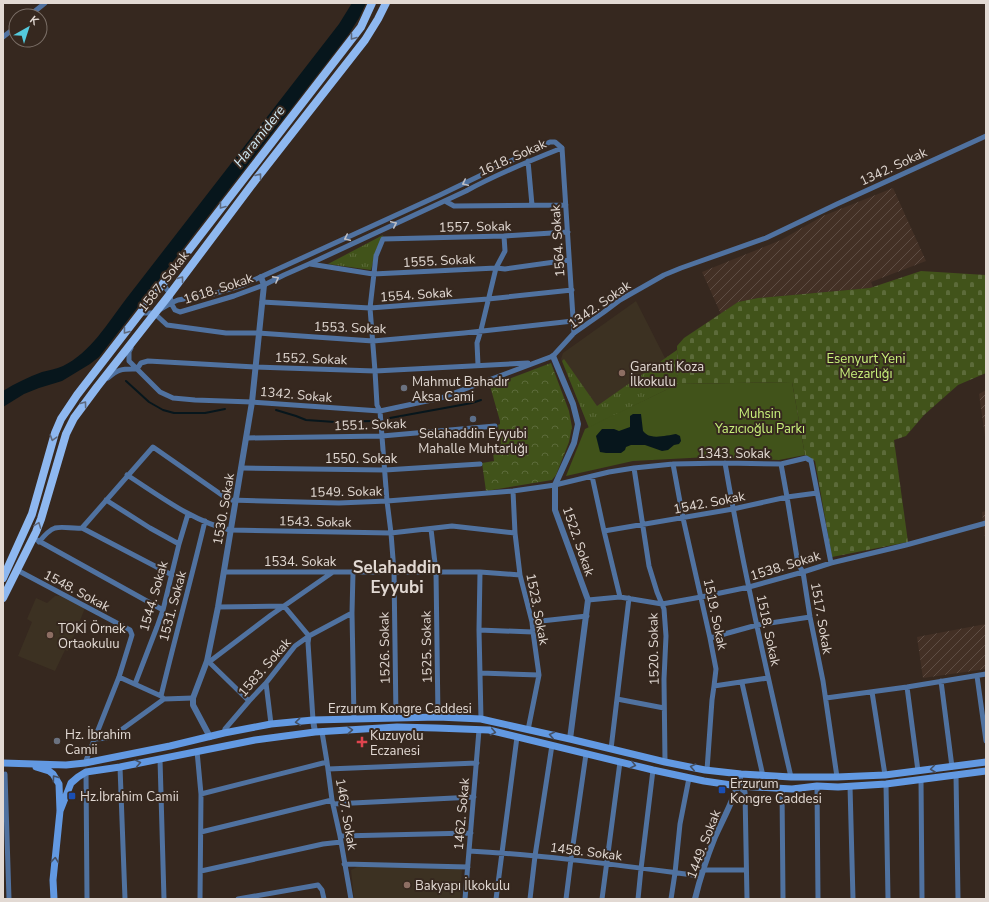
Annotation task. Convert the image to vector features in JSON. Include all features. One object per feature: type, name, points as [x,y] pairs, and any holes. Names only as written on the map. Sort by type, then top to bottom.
[{"type":"main road","name":"1587. Sokak","points":[[3,578],[32,514],[55,433],[61,419],[77,394],[361,27],[372,3]]},
{"type":"main road","name":"1587. Sokak","points":[[3,598],[17,570],[36,540],[40,519],[66,434],[74,418],[257,178],[365,40],[386,3]]},
{"type":"main road","name":"Erzurum Kongre Caddesi","points":[[3,764],[66,765],[85,763],[271,724],[313,720],[438,717],[481,719],[665,762],[707,770],[764,776],[836,777],[885,775],[986,762]]},
{"type":"main road","name":"Erzurum Kongre Caddesi","points":[[86,772],[120,767],[255,740],[318,732],[404,727],[489,730],[653,770],[689,778],[738,786],[792,789],[817,786],[838,787],[886,784],[986,771]]},
{"type":"main road","points":[[25,764],[50,771],[59,784],[60,811],[53,880],[54,899]]},
{"type":"main road","points":[[60,811],[71,784],[86,772]]},
{"type":"street","name":"1342. Sokak","points":[[135,338],[129,352],[129,361],[160,392],[173,398],[380,411],[441,398],[554,356],[574,333],[620,300],[664,275],[766,238],[986,136]]},
{"type":"street","name":"1618. Sokak","points":[[154,314],[171,303],[178,300],[213,294],[243,285],[550,142],[555,142],[562,148],[490,178],[445,201],[264,285],[234,296],[180,312],[175,310],[171,303],[170,294],[163,284]]},
{"type":"street","name":"1564. Sokak","points":[[562,148],[574,333]]},
{"type":"street","points":[[528,161],[532,205]]},
{"type":"street","points":[[445,201],[454,206],[566,205]]},
{"type":"street","name":"1557. Sokak","points":[[383,239],[504,236],[568,232]]},
{"type":"street","points":[[478,365],[477,343],[496,268],[505,250],[504,236]]},
{"type":"street","name":"1526. Sokak","points":[[383,239],[376,256],[370,308],[377,405],[380,411],[394,572],[396,718]]},
{"type":"street","name":"1555. Sokak","points":[[310,264],[373,274],[496,268],[505,269],[570,260]]},
{"type":"street","name":"1530. Sokak","points":[[193,698],[208,661],[252,402],[264,285],[261,277]]},
{"type":"street","name":"1554. Sokak","points":[[262,302],[370,308],[488,299],[572,290]]},
{"type":"street","points":[[141,312],[154,314]]},
{"type":"street","name":"1553. Sokak","points":[[154,314],[167,325],[226,332],[373,341],[573,321]]},
{"type":"street","name":"1522. Sokak","points":[[554,356],[573,404],[578,424],[574,443],[555,485],[555,510],[588,600],[570,739]]},
{"type":"street","name":"1552. Sokak","points":[[97,387],[120,370],[137,369],[141,362],[375,371],[533,363]]},
{"type":"street","name":"1551. Sokak","points":[[246,438],[382,436],[495,426]]},
{"type":"street","name":"1549. Sokak","points":[[128,475],[153,447],[229,500],[339,503],[387,501],[513,491],[555,485]]},
{"type":"street","name":"1343. Sokak","points":[[555,485],[634,468],[673,464],[781,464],[806,458],[811,461],[831,563]]},
{"type":"street","name":"1518. Sokak","points":[[725,463],[749,587],[790,777]]},
{"type":"street","name":"1550. Sokak","points":[[241,468],[385,470],[480,464]]},
{"type":"street","name":"1519. Sokak","points":[[673,464],[716,669],[712,700],[707,770]]},
{"type":"street","name":"1517. Sokak","points":[[781,464],[798,564],[803,572],[826,698],[836,777]]},
{"type":"street","name":"1520. Sokak","points":[[634,468],[649,566],[664,609],[666,636],[664,679],[665,762]]},
{"type":"street","points":[[82,528],[128,475]]},
{"type":"street","name":"1543. Sokak","points":[[128,475],[188,514],[230,530],[391,533],[452,526],[515,533]]},
{"type":"street","points":[[592,476],[620,597]]},
{"type":"street","name":"1523. Sokak","points":[[513,491],[515,533],[520,575],[532,622],[532,632],[539,675],[528,730]]},
{"type":"street","name":"1542. Sokak","points":[[604,531],[733,509],[787,497],[817,493]]},
{"type":"street","points":[[106,500],[150,528],[179,544]]},
{"type":"street","name":"1544. Sokak","points":[[135,684],[163,610],[188,514]]},
{"type":"street","name":"1531. Sokak","points":[[163,697],[173,643],[195,564],[205,521]]},
{"type":"street","name":"1538. Sokak","points":[[588,600],[620,597],[662,604],[701,597],[749,587],[831,563],[906,545],[986,523]]},
{"type":"street","points":[[163,610],[36,540],[55,528],[82,528],[172,575]]},
{"type":"street","name":"1525. Sokak","points":[[431,529],[436,572],[438,717]]},
{"type":"street","name":"1548. Sokak","points":[[17,570],[130,630],[132,635],[119,676],[85,763]]},
{"type":"street","name":"1534. Sokak","points":[[224,572],[480,572],[520,575]]},
{"type":"street","points":[[249,701],[208,661],[333,572]]},
{"type":"street","points":[[353,572],[352,613],[354,719]]},
{"type":"street","points":[[480,572],[479,630],[481,719]]},
{"type":"street","points":[[612,749],[629,598]]},
{"type":"street","points":[[218,607],[284,606]]},
{"type":"street","points":[[284,606],[309,636],[308,643],[313,720],[318,732]]},
{"type":"street","name":"1583. Sokak","points":[[224,733],[225,729],[266,683],[295,646],[309,636],[352,613]]},
{"type":"street","points":[[532,622],[587,616]]},
{"type":"street","points":[[710,638],[757,625],[810,617]]},
{"type":"street","points":[[479,630],[532,632]]},
{"type":"street","points":[[480,673],[539,675]]},
{"type":"street","points":[[826,698],[986,674]]},
{"type":"street","points":[[119,676],[163,697],[193,698],[193,705],[210,737]]},
{"type":"street","points":[[977,676],[986,741]]},
{"type":"street","points":[[714,686],[768,678]]},
{"type":"street","points":[[941,681],[952,767]]},
{"type":"street","points":[[266,683],[271,724]]},
{"type":"street","points":[[742,683],[764,776]]},
{"type":"street","points":[[907,687],[918,771]]},
{"type":"street","points":[[872,692],[885,775]]},
{"type":"street","points":[[94,739],[110,738],[163,697]]},
{"type":"street","points":[[617,699],[664,708]]},
{"type":"street","name":"1462. Sokak","points":[[465,899],[479,730]]},
{"type":"street","name":"1467. Sokak","points":[[318,732],[327,762],[332,802],[340,836],[351,899]]},
{"type":"street","points":[[496,899],[517,737]]},
{"type":"street","points":[[530,899],[552,746]]},
{"type":"street","points":[[197,751],[201,794],[200,899]]},
{"type":"street","points":[[566,899],[586,754]]},
{"type":"street","points":[[160,759],[164,899]]},
{"type":"street","points":[[201,794],[327,762]]},
{"type":"street","points":[[602,899],[620,762]]},
{"type":"street","points":[[328,769],[477,763]]},
{"type":"street","points":[[120,767],[125,899]]},
{"type":"street","points":[[638,899],[653,770]]},
{"type":"street","points":[[86,772],[87,899]]},
{"type":"street","points":[[5,774],[9,899]]},
{"type":"street","name":"1449. Sokak","points":[[695,899],[701,873],[714,839],[738,786],[741,774]]},
{"type":"street","points":[[956,775],[958,899]]},
{"type":"street","points":[[671,899],[680,824],[689,778]]},
{"type":"street","points":[[921,779],[922,899]]},
{"type":"street","points":[[886,784],[888,899]]},
{"type":"street","points":[[738,786],[744,792],[747,899]]},
{"type":"street","points":[[817,786],[818,899]]},
{"type":"street","points":[[850,786],[853,899]]},
{"type":"street","points":[[782,788],[783,899]]},
{"type":"street","points":[[201,832],[332,802],[474,797]]},
{"type":"street","points":[[340,836],[471,833]]},
{"type":"street","points":[[200,871],[323,844],[341,842]]},
{"type":"street","name":"1458. Sokak","points":[[469,851],[535,856],[675,873],[746,870]]},
{"type":"street","points":[[344,864],[468,867]]},
{"type":"street","points":[[238,899],[318,885],[322,890],[324,899]]},
{"type":"shaded area","points":[[893,188],[926,261],[871,282],[873,287],[870,288],[758,298],[738,302],[721,314],[702,272],[781,240],[823,216]]},
{"type":"shaded area","name":"Garanti Koza İlkokulu","points":[[636,301],[665,358],[677,350],[678,384],[589,428],[561,359],[563,353]]},
{"type":"shaded area","points":[[986,390],[986,443],[979,394]]},
{"type":"shaded area","points":[[986,511],[986,547],[982,512]]},
{"type":"shaded area","name":"TOKİ Örnek Ortaokulıu","points":[[55,596],[60,596],[85,608],[68,651],[65,650],[55,671],[18,656],[32,622],[27,619],[36,598],[47,603]]},
{"type":"shaded area","points":[[986,624],[986,669],[923,678],[917,637]]},
{"type":"shaded area","name":"Bakyapı İlkokulu","points":[[363,864],[462,869],[460,899],[354,899],[351,870]]},
{"type":"green space","points":[[383,235],[376,250],[371,270],[328,264]]},
{"type":"green space","name":"Esenyurt Yeni Mezarlığı","points":[[921,271],[986,275],[986,373],[958,385],[924,415],[906,436],[894,440],[908,542],[832,557],[815,461],[805,455],[792,382],[678,384],[677,346],[684,338],[738,302],[758,298],[870,288]]},
{"type":"green space","points":[[677,350],[678,384],[589,428],[562,361],[564,359],[597,406]]},
{"type":"green space","points":[[551,363],[569,411],[572,427],[569,442],[556,475],[552,480],[486,491],[482,463],[494,461],[492,445],[501,444],[498,425],[500,424],[500,421],[490,386]]},
{"type":"green space","points":[[664,364],[672,375],[653,388],[645,377]]},
{"type":"green space","name":"Muhsin Yazıcıoğlu Parkı","points":[[792,382],[805,455],[779,460],[709,457],[633,461],[566,476],[585,429],[678,384]]},
{"type":"water","name":"Haramidere","points":[[352,3],[366,3],[349,34],[99,357],[62,381],[24,394],[3,407],[3,391],[32,376],[63,366],[82,353],[98,337],[339,24]]},
{"type":"water","points":[[633,414],[641,414],[643,431],[648,435],[657,437],[676,434],[680,436],[681,441],[679,444],[674,445],[668,450],[662,451],[645,445],[631,445],[626,447],[621,453],[600,452],[596,436],[602,429],[614,429],[619,431],[630,427],[630,416]]},
{"type":"waterway","points":[[126,381],[149,402],[163,410],[174,413],[205,413],[225,409]]},
{"type":"waterway","points":[[390,418],[481,400]]},
{"type":"waterway","points":[[276,410],[306,420],[335,422],[372,421]]},
{"type":"place","name":"Garanti Koza İlkokulu","points":[[622,373]]},
{"type":"place","name":"Mahmut Bahadır Aksa Cami","points":[[404,388]]},
{"type":"place","name":"Selahaddin Eyyubi Mahalle Muhtarlığı","points":[[473,419]]},
{"type":"place","name":"TOKİ Örnek Ortaokulıu","points":[[50,635]]},
{"type":"place","name":"Hz. İbrahim Camii","points":[[57,741]]},
{"type":"place","name":"Kuzuyolu Eczanesi","points":[[362,742]]},
{"type":"place","name":"Erzurum Kongre Caddesi","points":[[722,790]]},
{"type":"place","name":"Hz.İbrahim Camii","points":[[72,796]]},
{"type":"place","name":"Bakyapı İlkokulu","points":[[407,885]]},
{"type":"district","name":"Selahaddin Eyyubi","points":[[397,577]]}]
